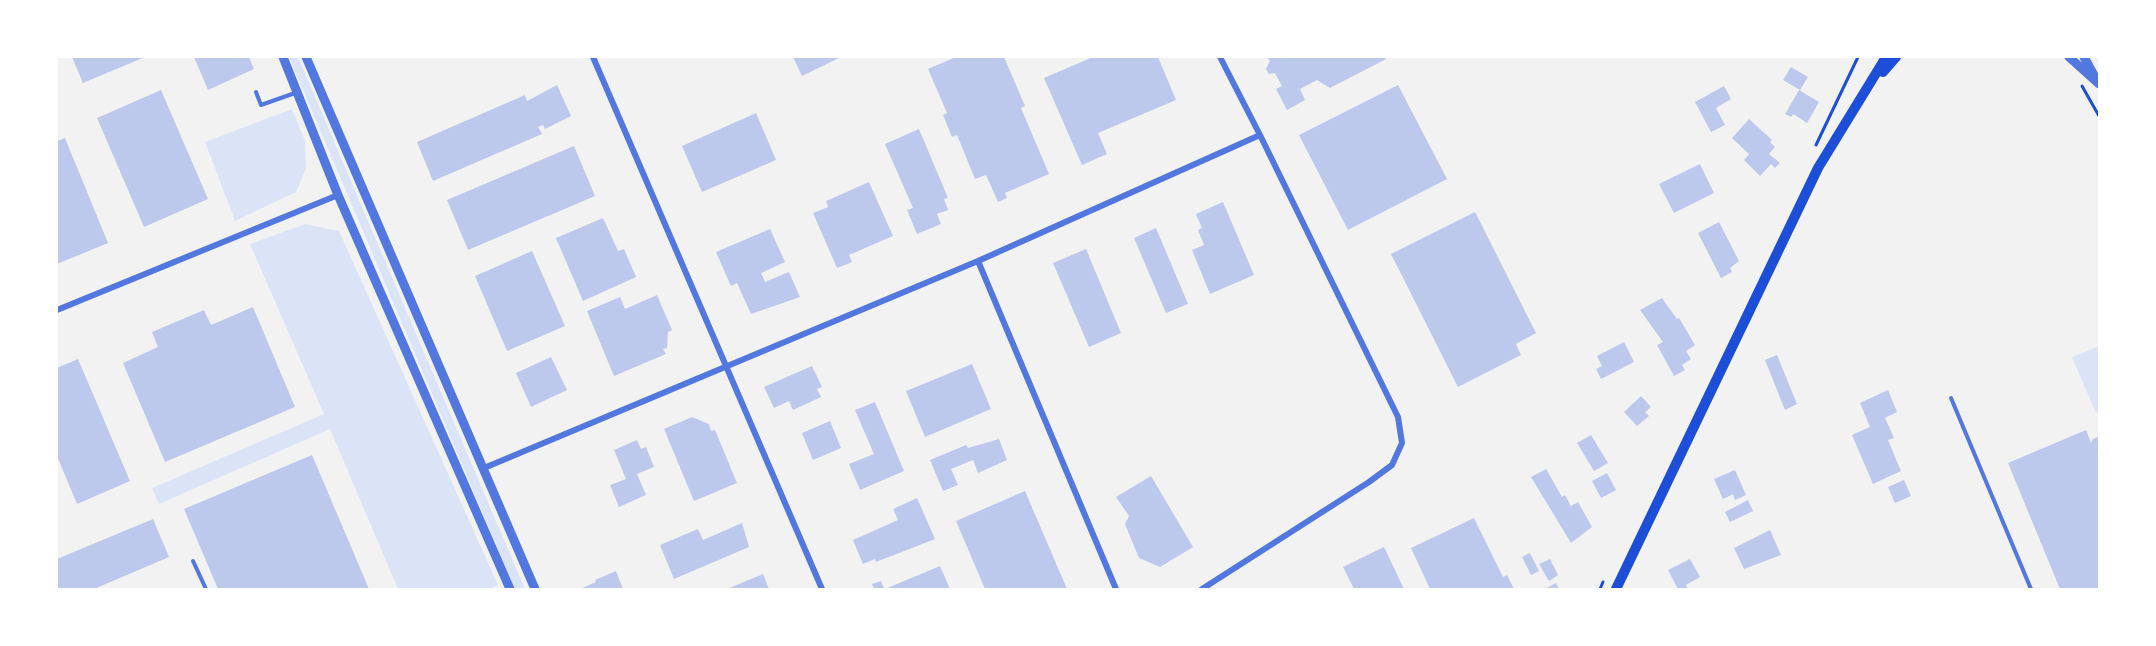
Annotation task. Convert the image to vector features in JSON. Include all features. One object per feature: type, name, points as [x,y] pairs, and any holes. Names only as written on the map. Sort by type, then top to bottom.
[{"type":"main road","points":[[1616,589],[1818,168],[1886,57]]},
{"type":"main road","points":[[1860,99],[1896,57]]},
{"type":"street","points":[[283,57],[338,195],[510,589]]},
{"type":"street","points":[[306,57],[535,589]]},
{"type":"street","points":[[593,57],[822,589]]},
{"type":"street","points":[[1202,589],[1392,465],[1402,443],[1398,417],[1220,57]]},
{"type":"street","points":[[2069,57],[2099,84]]},
{"type":"street","points":[[2084,57],[2099,84]]},
{"type":"street","points":[[484,468],[978,261],[1260,135]]},
{"type":"street","points":[[57,310],[338,195]]},
{"type":"street","points":[[978,261],[1116,589]]},
{"type":"lane","points":[[256,92],[261,105],[297,92]]},
{"type":"lane","points":[[1951,398],[2031,589]]},
{"type":"lane","points":[[193,561],[206,589]]},
{"type":"path","points":[[2076,80],[2099,116]]},
{"type":"shaded area","points":[[289,57],[298,57],[525,589],[515,589]]},
{"type":"shaded area","points":[[292,109],[305,141],[306,168],[296,192],[235,221],[205,142]]},
{"type":"shaded area","points":[[305,224],[339,231],[498,585],[490,589],[398,589],[330,429],[159,504],[152,488],[324,414],[250,244]]},
{"type":"shaded area","points":[[2099,346],[2099,412],[2096,413],[2072,357]]},
{"type":"building","points":[[72,57],[145,57],[83,83]]},
{"type":"building","points":[[194,57],[249,57],[254,69],[208,90]]},
{"type":"building","points":[[793,57],[841,57],[802,76]]},
{"type":"building","points":[[956,57],[1004,57],[1025,106],[1021,108],[1049,174],[1005,193],[1007,198],[998,202],[986,175],[975,179],[957,135],[952,137],[943,115],[947,113],[928,69]]},
{"type":"building","points":[[1093,57],[1158,57],[1176,100],[1098,133],[1107,154],[1082,165],[1044,78]]},
{"type":"building","points":[[1267,57],[1385,57],[1386,59],[1330,88],[1317,80],[1300,89],[1305,100],[1287,110],[1276,89],[1282,86],[1275,73],[1269,74],[1266,69],[1270,61]]},
{"type":"building","points":[[1791,67],[1808,77],[1800,90],[1783,80]]},
{"type":"building","points":[[557,85],[571,116],[545,129],[543,125],[538,127],[542,134],[433,181],[417,142],[525,95],[527,101]]},
{"type":"building","points":[[1398,85],[1447,179],[1348,230],[1299,135]]},
{"type":"building","points":[[1724,86],[1731,99],[1716,108],[1725,125],[1711,132],[1695,102]]},
{"type":"building","points":[[161,90],[208,199],[144,227],[97,118]]},
{"type":"building","points":[[1799,90],[1819,102],[1807,123],[1793,114],[1791,117],[1785,114]]},
{"type":"building","points":[[756,113],[776,160],[702,192],[682,146]]},
{"type":"building","points":[[1749,119],[1772,140],[1770,142],[1775,147],[1769,154],[1780,163],[1775,168],[1771,164],[1760,176],[1744,160],[1749,154],[1732,138]]},
{"type":"building","points":[[919,129],[948,198],[944,199],[948,210],[937,214],[941,224],[917,234],[907,210],[913,208],[885,144]]},
{"type":"building","points":[[65,138],[108,243],[57,264],[57,141]]},
{"type":"building","points":[[574,146],[595,196],[468,250],[447,200]]},
{"type":"building","points":[[1700,164],[1714,193],[1674,213],[1659,184]]},
{"type":"building","points":[[869,182],[893,236],[849,255],[852,262],[837,268],[813,213],[828,207],[826,201]]},
{"type":"building","points":[[1223,202],[1254,275],[1210,294],[1192,250],[1204,245],[1198,230],[1202,228],[1196,214]]},
{"type":"building","points":[[1475,212],[1536,333],[1516,344],[1521,355],[1458,387],[1391,254]]},
{"type":"building","points":[[603,218],[618,251],[624,249],[636,277],[583,301],[556,238]]},
{"type":"building","points":[[1719,222],[1739,261],[1730,268],[1732,272],[1721,278],[1698,233]]},
{"type":"building","points":[[1156,228],[1188,304],[1166,313],[1134,238]]},
{"type":"building","points":[[770,229],[785,262],[761,273],[765,282],[789,272],[800,297],[751,314],[737,283],[731,286],[716,252]]},
{"type":"building","points":[[1086,249],[1121,333],[1089,347],[1053,263]]},
{"type":"building","points":[[532,251],[565,326],[507,351],[475,276]]},
{"type":"building","points":[[657,295],[672,330],[668,332],[667,348],[663,349],[666,354],[614,376],[587,311],[620,297],[625,309]]},
{"type":"building","points":[[1662,298],[1677,319],[1679,318],[1695,345],[1686,351],[1691,359],[1682,365],[1685,370],[1674,376],[1657,345],[1663,342],[1640,310]]},
{"type":"building","points":[[253,307],[295,407],[165,462],[123,363],[158,347],[152,332],[204,310],[211,325]]},
{"type":"building","points":[[1624,342],[1634,362],[1601,379],[1596,369],[1602,366],[1597,356]]},
{"type":"building","points":[[1777,355],[1797,404],[1785,410],[1765,360]]},
{"type":"building","points":[[551,357],[567,390],[531,407],[516,373]]},
{"type":"building","points":[[78,359],[130,481],[77,504],[57,456],[57,368]]},
{"type":"building","points":[[972,364],[991,409],[925,437],[906,391]]},
{"type":"building","points":[[812,366],[822,387],[817,389],[821,397],[793,410],[789,401],[774,408],[764,387]]},
{"type":"building","points":[[1888,390],[1897,412],[1885,418],[1894,438],[1888,440],[1901,471],[1873,484],[1852,435],[1870,427],[1860,403]]},
{"type":"building","points":[[1641,396],[1651,407],[1645,412],[1649,416],[1637,426],[1624,412]]},
{"type":"building","points":[[875,402],[904,471],[860,490],[849,464],[874,454],[855,410]]},
{"type":"building","points":[[692,417],[709,424],[711,431],[715,430],[737,483],[694,501],[664,429]]},
{"type":"building","points":[[830,421],[841,448],[813,460],[802,433]]},
{"type":"building","points":[[2086,430],[2091,443],[2093,439],[2098,437],[2099,439],[2099,454],[2097,455],[2099,456],[2099,589],[2060,589],[2008,463]]},
{"type":"building","points":[[1591,435],[1608,463],[1594,471],[1577,443]]},
{"type":"building","points":[[999,439],[1007,460],[978,473],[973,460],[951,469],[958,485],[943,491],[930,460],[966,445],[968,448]]},
{"type":"building","points":[[637,440],[641,449],[646,447],[654,467],[637,474],[646,495],[619,507],[610,485],[626,479],[614,450]]},
{"type":"building","points":[[312,455],[369,589],[218,589],[184,509]]},
{"type":"building","points":[[1546,469],[1562,497],[1565,495],[1571,506],[1578,502],[1592,527],[1571,543],[1531,477]]},
{"type":"building","points":[[1735,470],[1746,495],[1735,500],[1733,494],[1723,499],[1714,479]]},
{"type":"building","points":[[1607,473],[1616,490],[1601,498],[1592,481]]},
{"type":"building","points":[[1151,476],[1193,547],[1160,567],[1139,558],[1125,524],[1129,516],[1116,497]]},
{"type":"building","points":[[1904,480],[1911,496],[1895,503],[1888,487]]},
{"type":"building","points":[[1025,491],[1067,589],[985,589],[956,521]]},
{"type":"building","points":[[917,498],[935,539],[876,562],[875,559],[863,564],[853,540],[898,520],[893,509]]},
{"type":"building","points":[[1748,500],[1753,511],[1730,522],[1725,512]]},
{"type":"building","points":[[1474,518],[1503,577],[1507,575],[1514,589],[1430,589],[1411,548]]},
{"type":"building","points":[[153,519],[169,557],[94,589],[57,589],[57,559]]},
{"type":"building","points":[[742,523],[749,547],[674,579],[660,545],[698,529],[703,540]]},
{"type":"building","points":[[1770,530],[1781,555],[1744,569],[1734,548]]},
{"type":"building","points":[[1384,547],[1404,589],[1354,589],[1343,567]]},
{"type":"building","points":[[1530,553],[1539,571],[1531,575],[1522,557]]},
{"type":"building","points":[[1550,559],[1558,575],[1549,581],[1539,564]]},
{"type":"building","points":[[1690,559],[1700,577],[1686,585],[1688,589],[1678,589],[1668,570]]},
{"type":"building","points":[[940,566],[950,589],[885,589]]},
{"type":"building","points":[[616,571],[623,589],[580,589],[596,582],[595,580]]},
{"type":"building","points":[[763,574],[769,589],[727,589]]},
{"type":"building","points":[[881,581],[884,589],[874,589],[872,584]]},
{"type":"building","points":[[1556,583],[1559,589],[1545,589]]}]
